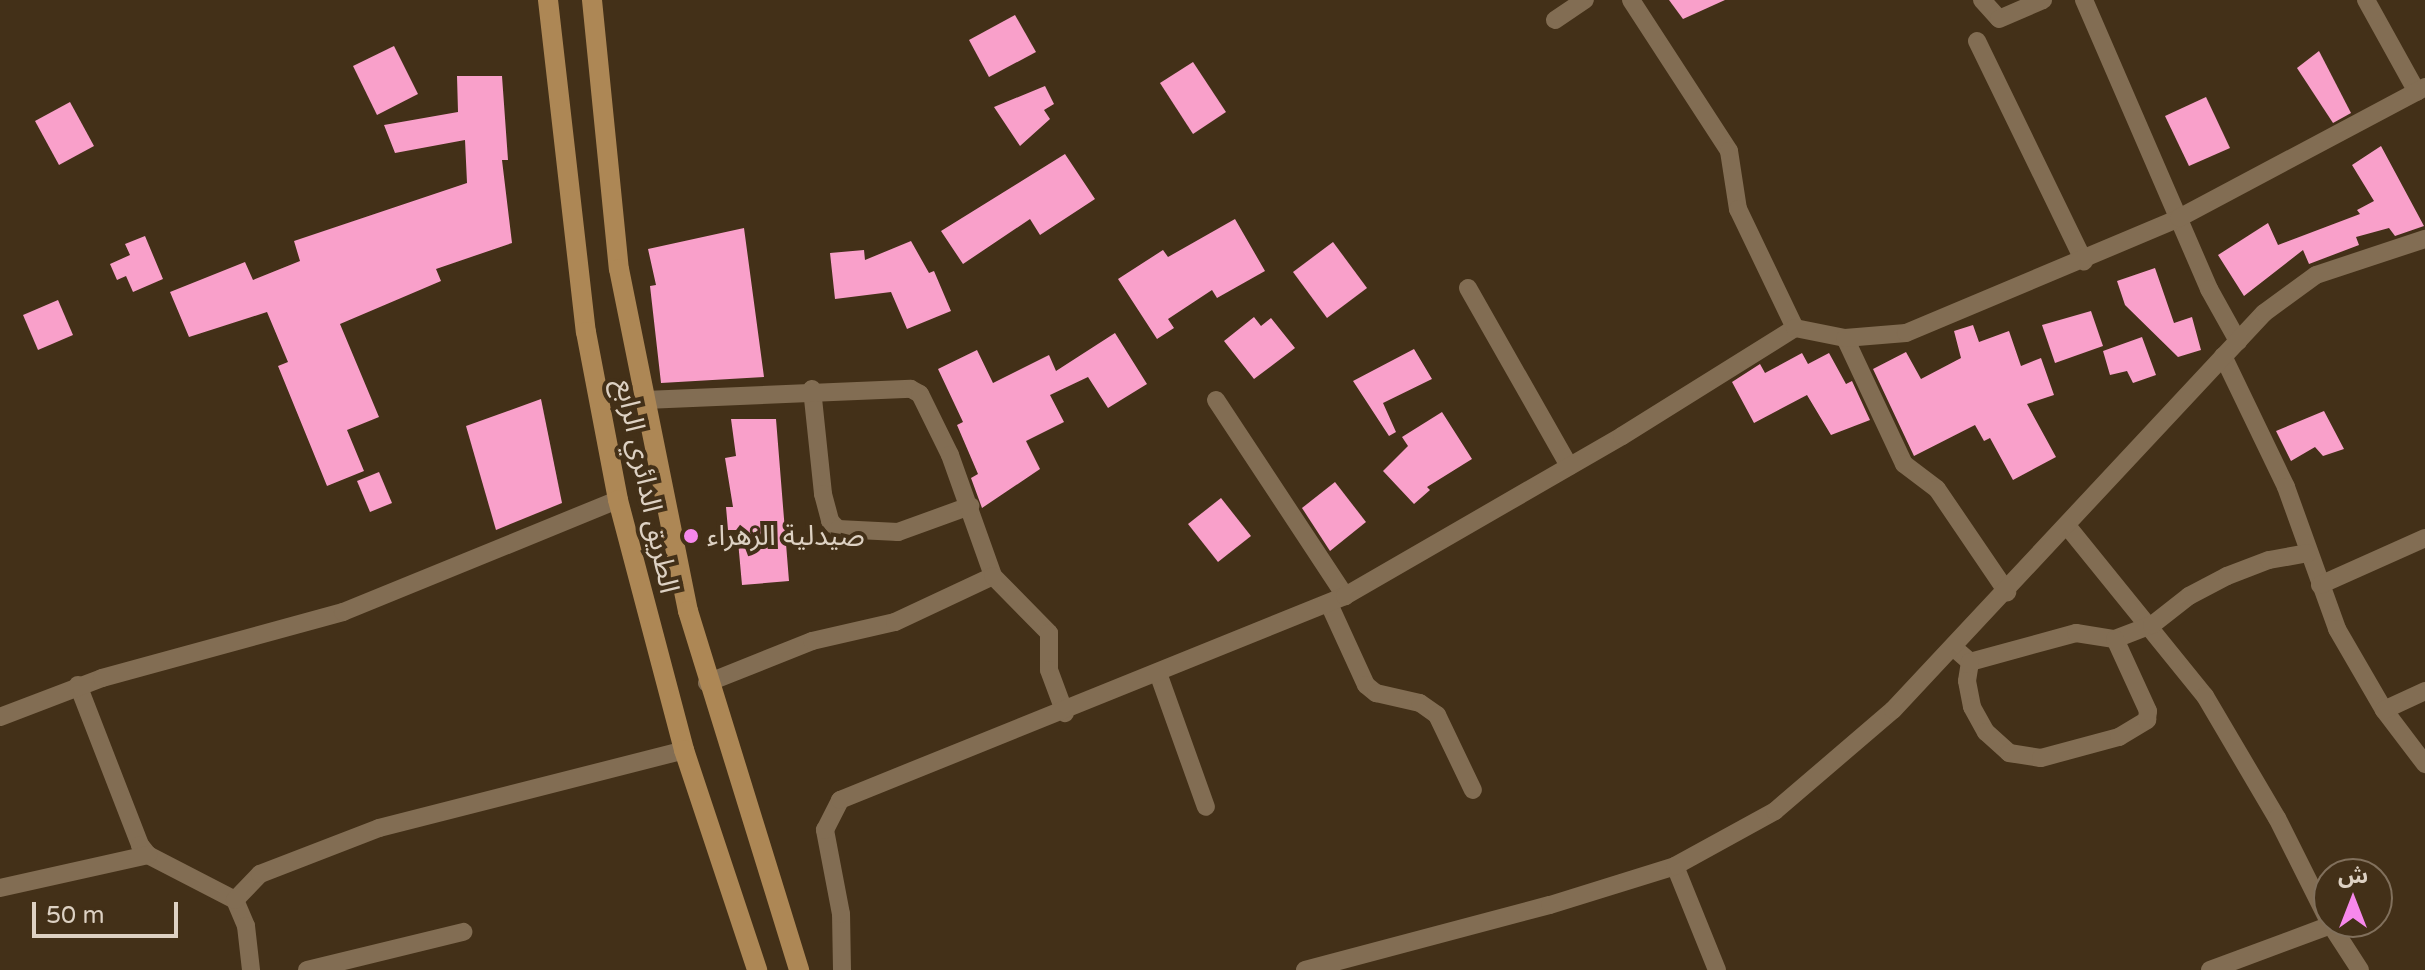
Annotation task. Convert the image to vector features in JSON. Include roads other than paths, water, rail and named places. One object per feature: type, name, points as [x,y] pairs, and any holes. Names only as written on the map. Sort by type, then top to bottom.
[{"type":"main road","name":"الطريق الدائري الرابع","points":[[548,0],[586,332],[618,500],[684,750],[757,970]]},
{"type":"main road","name":"الطريق الدائري الرابع","points":[[592,0],[619,269],[645,400],[707,683],[799,970]]},
{"type":"street","points":[[1555,20],[1585,0]]},
{"type":"street","points":[[1631,0],[1729,151],[1738,209],[1795,328]]},
{"type":"street","points":[[1982,0],[1999,19],[2043,0]]},
{"type":"street","points":[[2084,0],[2179,218],[2238,341]]},
{"type":"street","points":[[842,970],[841,914],[825,830],[832,808],[855,793],[1065,713],[1337,600],[1569,466],[1795,328],[1845,338],[1906,333],[2084,261],[2179,218],[2421,90],[2366,0]]},
{"type":"street","points":[[1977,41],[2084,261]]},
{"type":"street","points":[[1305,970],[1675,866],[1775,811],[1893,710],[2068,527],[2264,313],[2316,275],[2425,239]]},
{"type":"street","points":[[1468,288],[1569,466]]},
{"type":"street","points":[[1845,338],[1904,464],[1937,489],[2007,592]]},
{"type":"street","points":[[2223,356],[2286,487],[2307,553],[2337,629],[2384,710],[2425,764]]},
{"type":"street","points":[[645,400],[812,389],[902,388],[920,394],[970,506],[993,576],[1049,633],[1049,670],[1065,713]]},
{"type":"street","points":[[812,389],[823,494],[830,521],[838,529],[898,532],[970,506]]},
{"type":"street","points":[[1216,400],[1337,600],[1366,685],[1376,693],[1420,703],[1437,715],[1473,790]]},
{"type":"street","points":[[0,717],[78,685],[343,612],[618,500]]},
{"type":"street","points":[[2068,527],[2152,625],[2213,708],[2277,818],[2313,889]]},
{"type":"street","points":[[2320,585],[2425,538]]},
{"type":"street","points":[[1970,662],[2076,633],[2115,639],[2152,625],[2227,576],[2269,560],[2307,553]]},
{"type":"street","points":[[707,683],[812,641],[895,622],[993,576]]},
{"type":"street","points":[[1970,662],[1967,681],[1972,707],[1986,732],[2009,753],[2041,758],[2119,737],[2147,720],[2148,711],[2115,639]]},
{"type":"street","points":[[1953,647],[1970,662]]},
{"type":"street","points":[[1158,673],[1206,807]]},
{"type":"street","points":[[78,685],[133,831],[148,855],[235,900],[246,926],[251,970]]},
{"type":"street","points":[[2384,710],[2425,691]]},
{"type":"street","points":[[235,900],[260,874],[379,828],[684,750]]},
{"type":"street","points":[[0,888],[148,855]]},
{"type":"street","points":[[1675,866],[1717,970]]},
{"type":"street","points":[[2210,970],[2313,930]]},
{"type":"street","points":[[307,970],[463,932]]},
{"type":"street","points":[[2340,938],[2360,970]]},
{"type":"place","name":"صيدلية الزهراء","points":[[691,536]]}]
